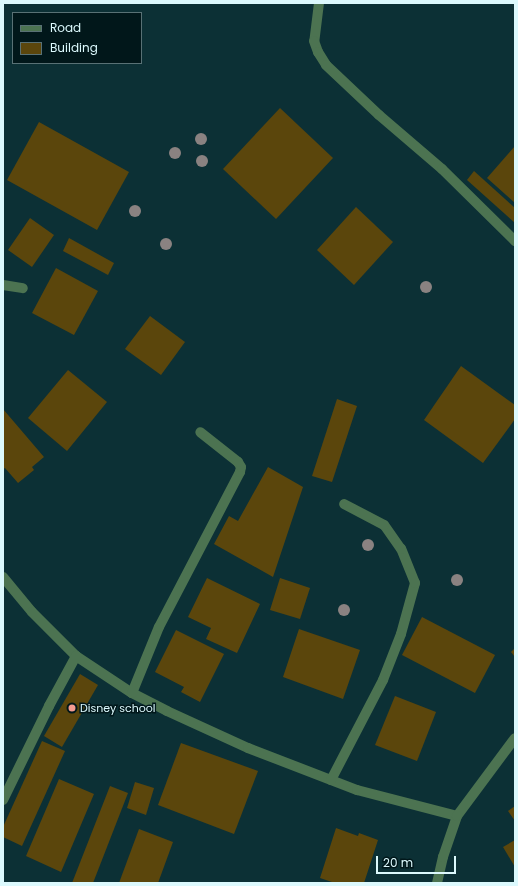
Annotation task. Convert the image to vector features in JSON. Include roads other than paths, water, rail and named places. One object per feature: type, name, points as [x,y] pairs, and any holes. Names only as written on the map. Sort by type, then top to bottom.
[{"type":"street","points":[[320,3],[314,41],[318,52],[326,65],[379,115],[442,169],[515,241]]},
{"type":"street","points":[[3,285],[23,288]]},
{"type":"street","points":[[132,693],[159,627],[240,472],[241,467],[238,462],[200,432]]},
{"type":"street","points":[[331,780],[383,680],[402,634],[415,583],[401,548],[384,525],[344,504]]},
{"type":"street","points":[[3,577],[32,612],[76,656],[132,693],[167,711],[248,748],[357,790],[457,816]]},
{"type":"street","points":[[3,800],[49,706],[76,656]]},
{"type":"street","points":[[437,883],[443,857],[457,816],[515,738]]},
{"type":"place","name":"Disney school","points":[[72,708]]}]
